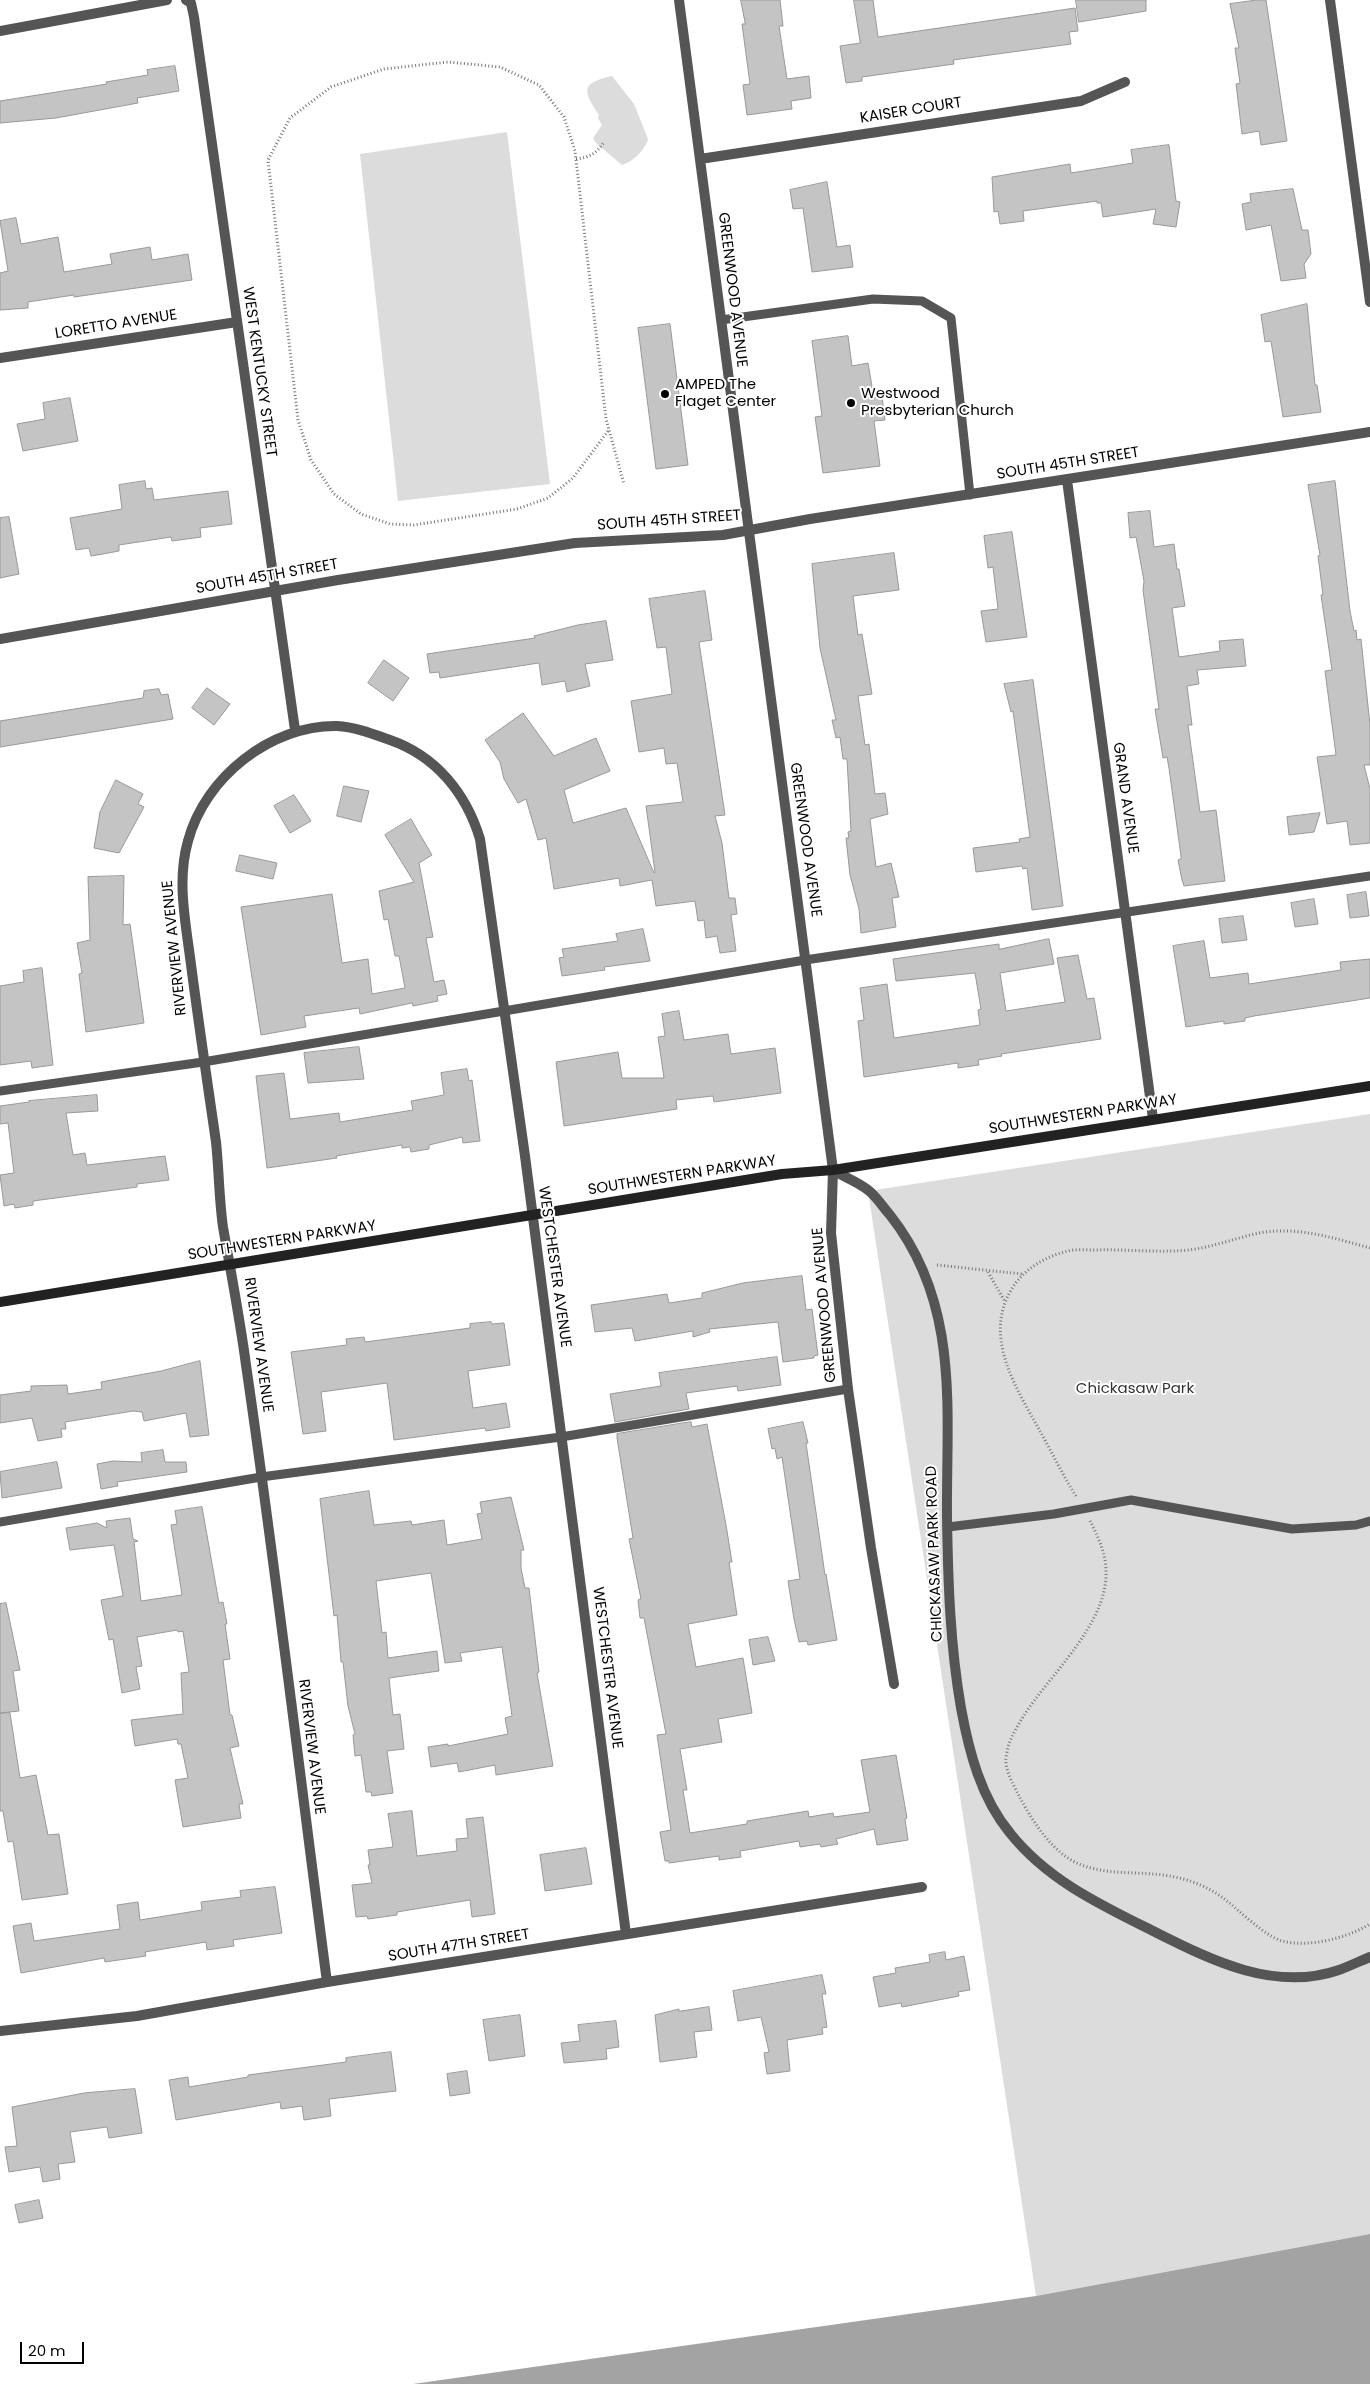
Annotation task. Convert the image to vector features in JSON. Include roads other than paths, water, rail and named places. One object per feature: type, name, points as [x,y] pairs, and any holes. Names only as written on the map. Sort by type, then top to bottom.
[{"type":"street","points":[[0,31],[168,0]]},
{"type":"street","name":"WEST KENTUCKY STREET","points":[[186,0],[191,3],[194,17],[295,730]]},
{"type":"street","name":"GREENWOOD AVENUE","points":[[679,0],[833,1170],[831,1233],[848,1389],[871,1548],[894,1684]]},
{"type":"street","points":[[1330,0],[1370,302]]},
{"type":"street","name":"KAISER COURT","points":[[700,159],[1081,101],[1125,82]]},
{"type":"street","name":"LORETTO AVENUE","points":[[0,358],[237,322]]},
{"type":"street","name":"SOUTH 45TH STREET","points":[[0,639],[275,591],[575,543],[723,536],[810,519],[1370,432]]},
{"type":"street","name":"GRAND AVENUE","points":[[1066,480],[1153,1120]]},
{"type":"street","name":"WESTCHESTER AVENUE","points":[[295,730],[340,726],[366,731],[401,744],[430,761],[452,783],[468,806],[480,839],[505,1010],[562,1437],[626,1934]]},
{"type":"street","name":"RIVERVIEW AVENUE","points":[[295,730],[274,741],[236,766],[206,800],[188,839],[182,881],[203,1062],[216,1144],[223,1225],[231,1264],[261,1477],[327,1982]]},
{"type":"street","name":"SOUTHWESTERN PARKWAY","points":[[0,1302],[782,1174],[833,1170],[1370,1086]]},
{"type":"street","name":"CHICKASAW PARK ROAD","points":[[833,1170],[868,1190],[886,1208],[899,1225],[924,1268],[935,1302],[942,1335],[948,1405],[948,1527],[951,1631],[965,1731],[974,1764],[993,1808],[1008,1831],[1046,1871],[1087,1898],[1195,1952],[1238,1969],[1270,1976],[1315,1976],[1338,1971],[1370,1957]]},
{"type":"street","name":"SOUTH 47TH STREET","points":[[0,2031],[137,2016],[327,1982],[922,1887]]},
{"type":"lane","points":[[721,320],[873,299],[922,301],[951,318],[970,495]]},
{"type":"lane","points":[[0,1091],[203,1062],[806,960],[1370,876]]},
{"type":"lane","points":[[0,1522],[261,1477],[562,1437],[848,1389]]},
{"type":"lane","points":[[948,1527],[1083,1509],[1131,1500],[1292,1529],[1356,1525],[1370,1521]]},
{"type":"place","name":"AMPED The Flaget Center","points":[[665,394]]},
{"type":"place","name":"Westwood Presbyterian Church","points":[[851,403]]},
{"type":"park label","name":"Chickasaw Park","points":[[1135,1389]]}]
